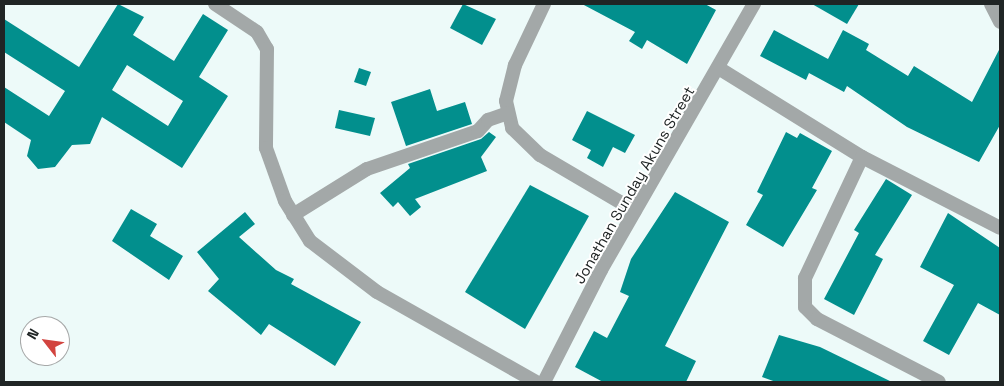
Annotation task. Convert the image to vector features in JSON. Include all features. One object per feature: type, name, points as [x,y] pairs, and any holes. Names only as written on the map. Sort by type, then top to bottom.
[{"type":"street","points":[[215,4],[257,32],[267,49],[266,148],[293,215],[310,241],[343,270],[536,382]]},
{"type":"street","points":[[544,4],[516,65],[506,101],[512,128],[540,155],[635,211]]},
{"type":"street","name":"Jonathan Sunday Akuns Street","points":[[544,382],[635,211],[720,69],[754,4]]},
{"type":"street","points":[[991,4],[1000,22]]},
{"type":"street","points":[[720,69],[862,157],[1000,228]]},
{"type":"street","points":[[293,215],[367,169],[478,131],[488,120],[508,113]]},
{"type":"street","points":[[862,157],[805,278],[805,307],[816,319],[939,382]]},
{"type":"building","points":[[118,4],[144,17],[133,35],[174,61],[203,14],[228,30],[199,77],[228,96],[182,168],[102,117],[90,144],[72,145],[55,167],[38,169],[27,156],[31,140],[4,122],[4,87],[49,116],[65,91],[4,52],[4,19],[79,67]],"holes":[[[127,65],[183,101],[168,126],[112,90]]]},
{"type":"building","points":[[463,4],[496,19],[482,45],[450,28]]},
{"type":"building","points":[[582,4],[705,4],[716,10],[687,64],[647,40],[642,49],[629,41],[635,32]]},
{"type":"building","points":[[812,4],[859,4],[847,24]]},
{"type":"building","points":[[774,30],[828,59],[843,30],[869,44],[866,50],[908,76],[914,66],[972,102],[1000,48],[1000,125],[979,162],[907,127],[847,86],[844,92],[809,73],[806,80],[760,56]]},
{"type":"building","points":[[359,68],[371,72],[366,86],[354,82]]},
{"type":"building","points":[[430,89],[437,111],[465,102],[472,124],[406,146],[391,102]]},
{"type":"building","points":[[339,110],[375,118],[370,136],[335,128]]},
{"type":"building","points":[[587,111],[635,135],[625,153],[613,147],[603,167],[587,158],[591,150],[572,140]]},
{"type":"building","points":[[489,132],[496,137],[481,157],[487,171],[415,199],[421,207],[410,216],[398,202],[393,207],[380,193],[410,168],[408,164],[481,139]]},
{"type":"building","points":[[786,132],[797,138],[800,133],[832,151],[812,188],[817,190],[783,247],[746,225],[763,195],[757,192]]},
{"type":"building","points":[[886,179],[912,195],[875,255],[883,259],[854,315],[824,299],[859,233],[854,230]]},
{"type":"building","points":[[530,185],[589,216],[525,329],[465,292]]},
{"type":"building","points":[[675,192],[729,222],[665,346],[696,361],[686,382],[603,382],[575,367],[594,331],[607,338],[629,296],[620,292],[631,259]]},
{"type":"building","points":[[131,209],[157,224],[150,236],[183,256],[169,280],[112,241]]},
{"type":"building","points":[[245,212],[255,224],[239,237],[276,270],[294,279],[291,284],[361,322],[335,366],[269,324],[261,335],[208,291],[219,279],[197,252]]},
{"type":"building","points":[[948,213],[1000,248],[1000,315],[978,303],[949,355],[923,341],[954,285],[920,267]]},
{"type":"building","points":[[779,335],[820,347],[892,382],[776,382],[762,377]]}]
